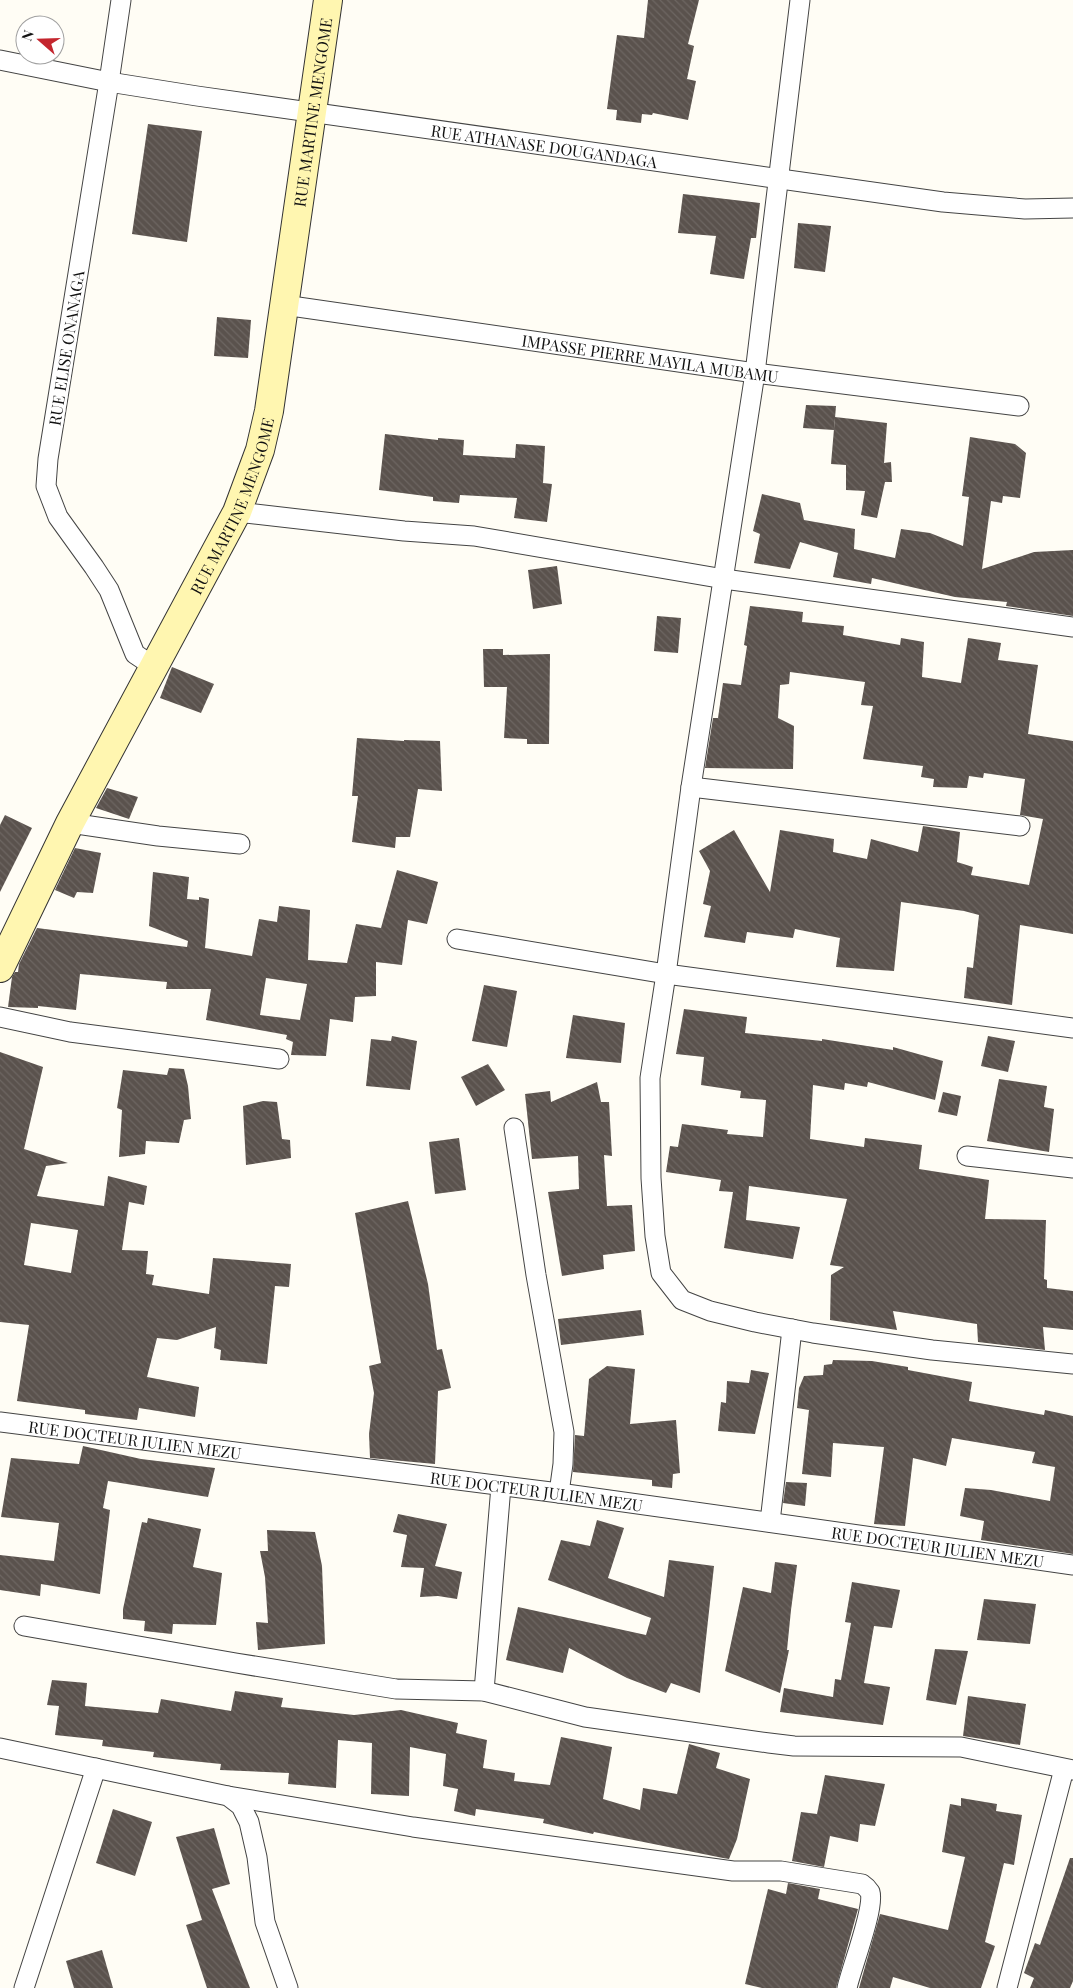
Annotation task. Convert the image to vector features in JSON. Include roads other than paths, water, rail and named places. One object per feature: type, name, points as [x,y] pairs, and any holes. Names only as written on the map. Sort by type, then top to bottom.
[{"type":"street","name":"RUE ELISE ONANAGA","points":[[121,0],[48,459],[46,486],[58,518],[109,590],[135,654],[153,666]]},
{"type":"street","name":"RUE MARTINE MENGOME","points":[[0,968],[70,823],[237,512],[260,450],[269,411],[328,0]]},
{"type":"street","points":[[800,0],[755,373],[691,787],[650,1078],[651,1178],[654,1236],[661,1273],[682,1300],[710,1311],[792,1329],[932,1350],[1073,1364]]},
{"type":"street","name":"RUE ATHANASE DOUGANDAGA","points":[[0,60],[109,82],[943,202],[1025,208],[1073,208]]},
{"type":"street","name":"IMPASSE PIERRE MAYILA MUBAMU","points":[[284,305],[755,373],[1019,406]]},
{"type":"street","points":[[237,512],[404,531],[474,536],[724,579],[1073,627]]},
{"type":"street","points":[[691,787],[1020,826]]},
{"type":"street","points":[[70,823],[158,836],[240,844]]},
{"type":"street","points":[[457,940],[666,974],[1073,1028]]},
{"type":"street","points":[[0,1017],[70,1032],[279,1059]]},
{"type":"street","points":[[514,1128],[536,1275],[564,1432],[563,1464],[559,1493]]},
{"type":"street","points":[[967,1156],[1073,1168]]},
{"type":"street","points":[[770,1522],[792,1329]]},
{"type":"street","name":"RUE DOCTEUR JULIEN MEZU","points":[[0,1422],[559,1493],[1073,1564]]},
{"type":"street","points":[[484,1691],[501,1486]]},
{"type":"street","points":[[24,1626],[236,1663],[396,1688],[484,1691],[585,1717],[769,1743],[794,1746],[961,1748],[984,1751],[1068,1770],[1007,1988]]},
{"type":"street","points":[[0,1748],[228,1796],[413,1826],[733,1871],[781,1871],[862,1884],[869,1890],[871,1898],[868,1918],[847,1988]]},
{"type":"street","points":[[24,1988],[96,1768]]},
{"type":"street","points":[[228,1796],[241,1806],[248,1822],[257,1857],[265,1922],[288,1988]]}]
